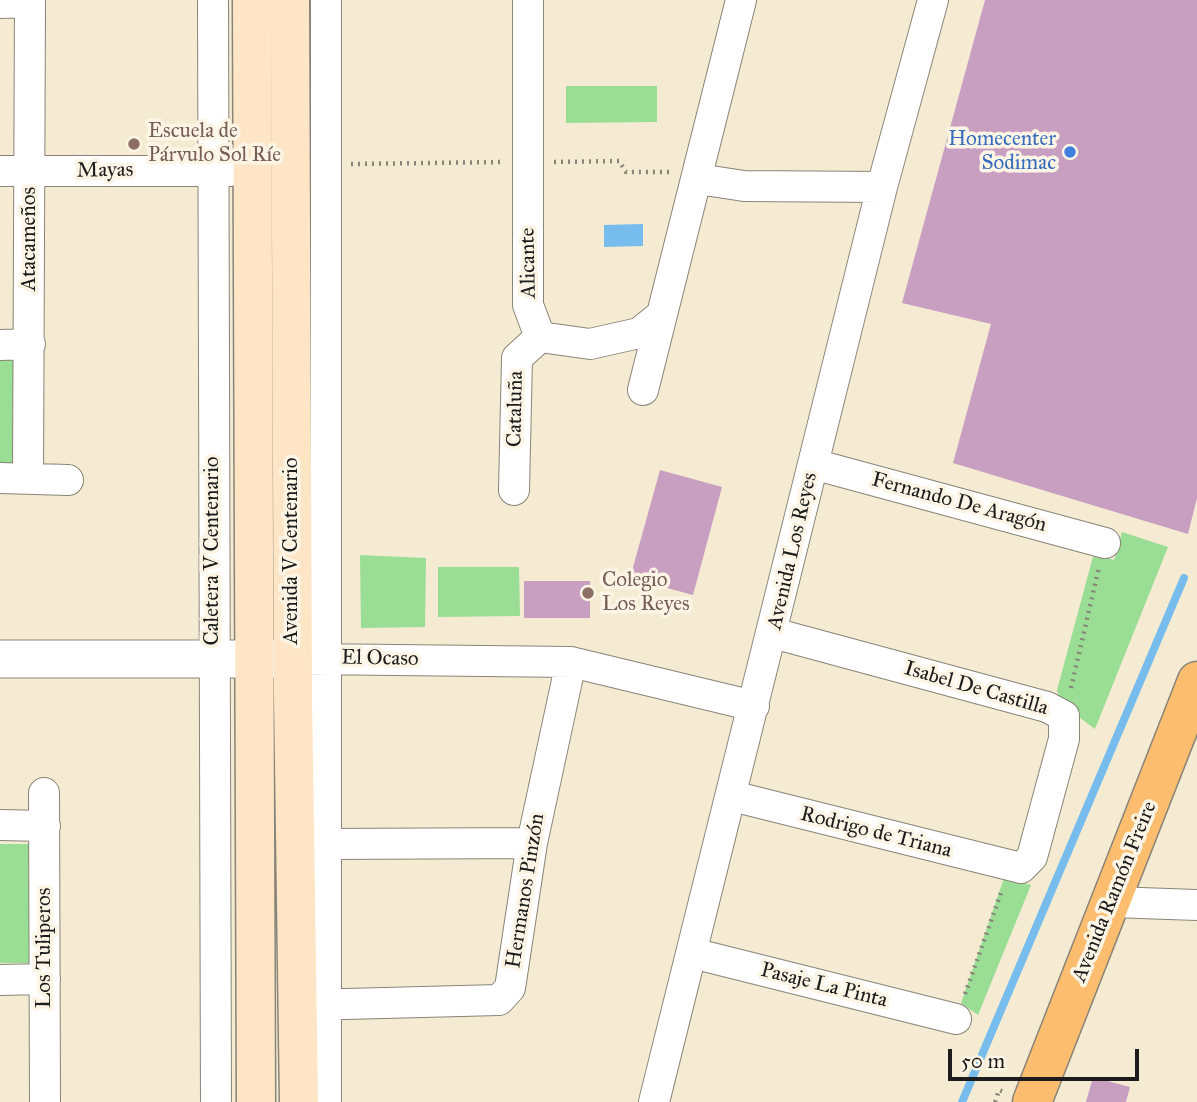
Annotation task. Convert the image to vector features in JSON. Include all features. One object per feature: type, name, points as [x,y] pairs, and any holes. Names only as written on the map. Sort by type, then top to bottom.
[{"type":"main road","name":"Avenida V Centenario","points":[[252,0],[256,1102]]},
{"type":"main road","name":"Avenida V Centenario","points":[[290,0],[309,659],[312,1005],[299,1102]]},
{"type":"main road","name":"Avenida Ramón Freire","points":[[1015,1096],[1112,902],[1194,702]]},
{"type":"street","name":"Caletera V Centenario","points":[[213,0],[216,1102]]},
{"type":"street","points":[[326,0],[309,659],[326,844],[312,1005],[326,1102]]},
{"type":"street","name":"Alicante","points":[[528,0],[528,305],[540,337]]},
{"type":"street","points":[[643,390],[659,317],[698,178],[741,0]]},
{"type":"street","name":"Avenida Los Reyes","points":[[654,1102],[882,187],[933,0]]},
{"type":"street","points":[[0,3],[30,1]]},
{"type":"street","name":"Atacameños","points":[[14,478],[30,344],[30,1]]},
{"type":"street","name":"Mayas","points":[[0,172],[252,171]]},
{"type":"street","points":[[698,178],[744,186],[882,187]]},
{"type":"street","points":[[540,337],[590,344],[639,333],[659,317]]},
{"type":"street","name":"Cataluña","points":[[514,490],[517,358],[540,337]]},
{"type":"street","points":[[0,345],[30,344]]},
{"type":"street","name":"Fernando De Aragón","points":[[813,464],[1105,543]]},
{"type":"street","points":[[14,478],[68,480]]},
{"type":"street","name":"Isabel De Castilla","points":[[773,633],[1047,707],[1064,716],[1064,739],[1032,857],[1015,867]]},
{"type":"street","name":"El Ocaso","points":[[0,659],[572,662],[754,706]]},
{"type":"street","name":"Hermanos Pinzón","points":[[312,1005],[499,1000],[510,988],[532,843],[572,662]]},
{"type":"street","name":"Los Tuliperos","points":[[44,793],[46,1102]]},
{"type":"street","name":"Rodrigo de Triana","points":[[732,796],[1015,867]]},
{"type":"street","points":[[0,825],[45,826]]},
{"type":"street","points":[[326,844],[532,843]]},
{"type":"street","points":[[1112,902],[1197,905]]},
{"type":"street","name":"Pasaje La Pinta","points":[[692,953],[956,1018]]},
{"type":"street","points":[[0,980],[46,979]]},
{"type":"path","points":[[1064,716],[1105,543]]},
{"type":"path","points":[[956,1018],[1015,867]]},
{"type":"path","points":[[995,1102],[1015,1096]]},
{"type":"green space","points":[[566,86],[657,86],[657,122],[566,123]]},
{"type":"green space","points":[[0,353],[18,353],[19,465],[0,465]]},
{"type":"green space","points":[[1122,532],[1168,547],[1095,729],[1061,704],[1057,690],[1094,553],[1114,560]]},
{"type":"green space","points":[[360,555],[426,558],[425,627],[361,628]]},
{"type":"green space","points":[[438,567],[519,567],[520,616],[438,617]]},
{"type":"green space","points":[[0,844],[30,844],[30,963],[0,963]]},
{"type":"green space","points":[[1004,878],[1031,885],[978,1015],[961,1003]]},
{"type":"water","points":[[643,224],[643,246],[604,247],[604,225]]},
{"type":"building","name":"Homecenter Sodimac","points":[[985,0],[1197,0],[1197,498],[1188,534],[953,463],[991,324],[902,303]]},
{"type":"building","points":[[660,470],[722,487],[693,595],[630,578]]},
{"type":"building","points":[[524,581],[590,581],[590,618],[524,618]]},
{"type":"building","points":[[1093,1077],[1130,1087],[1126,1102],[1086,1102]]},
{"type":"waterway","points":[[962,1102],[1184,578]]},
{"type":"place","name":"Escuela de Párvulo Sol Ríe","points":[[134,144]]},
{"type":"place","name":"Homecenter Sodimac","points":[[1070,152]]},
{"type":"place","name":"Colegio Los Reyes","points":[[588,593]]}]
